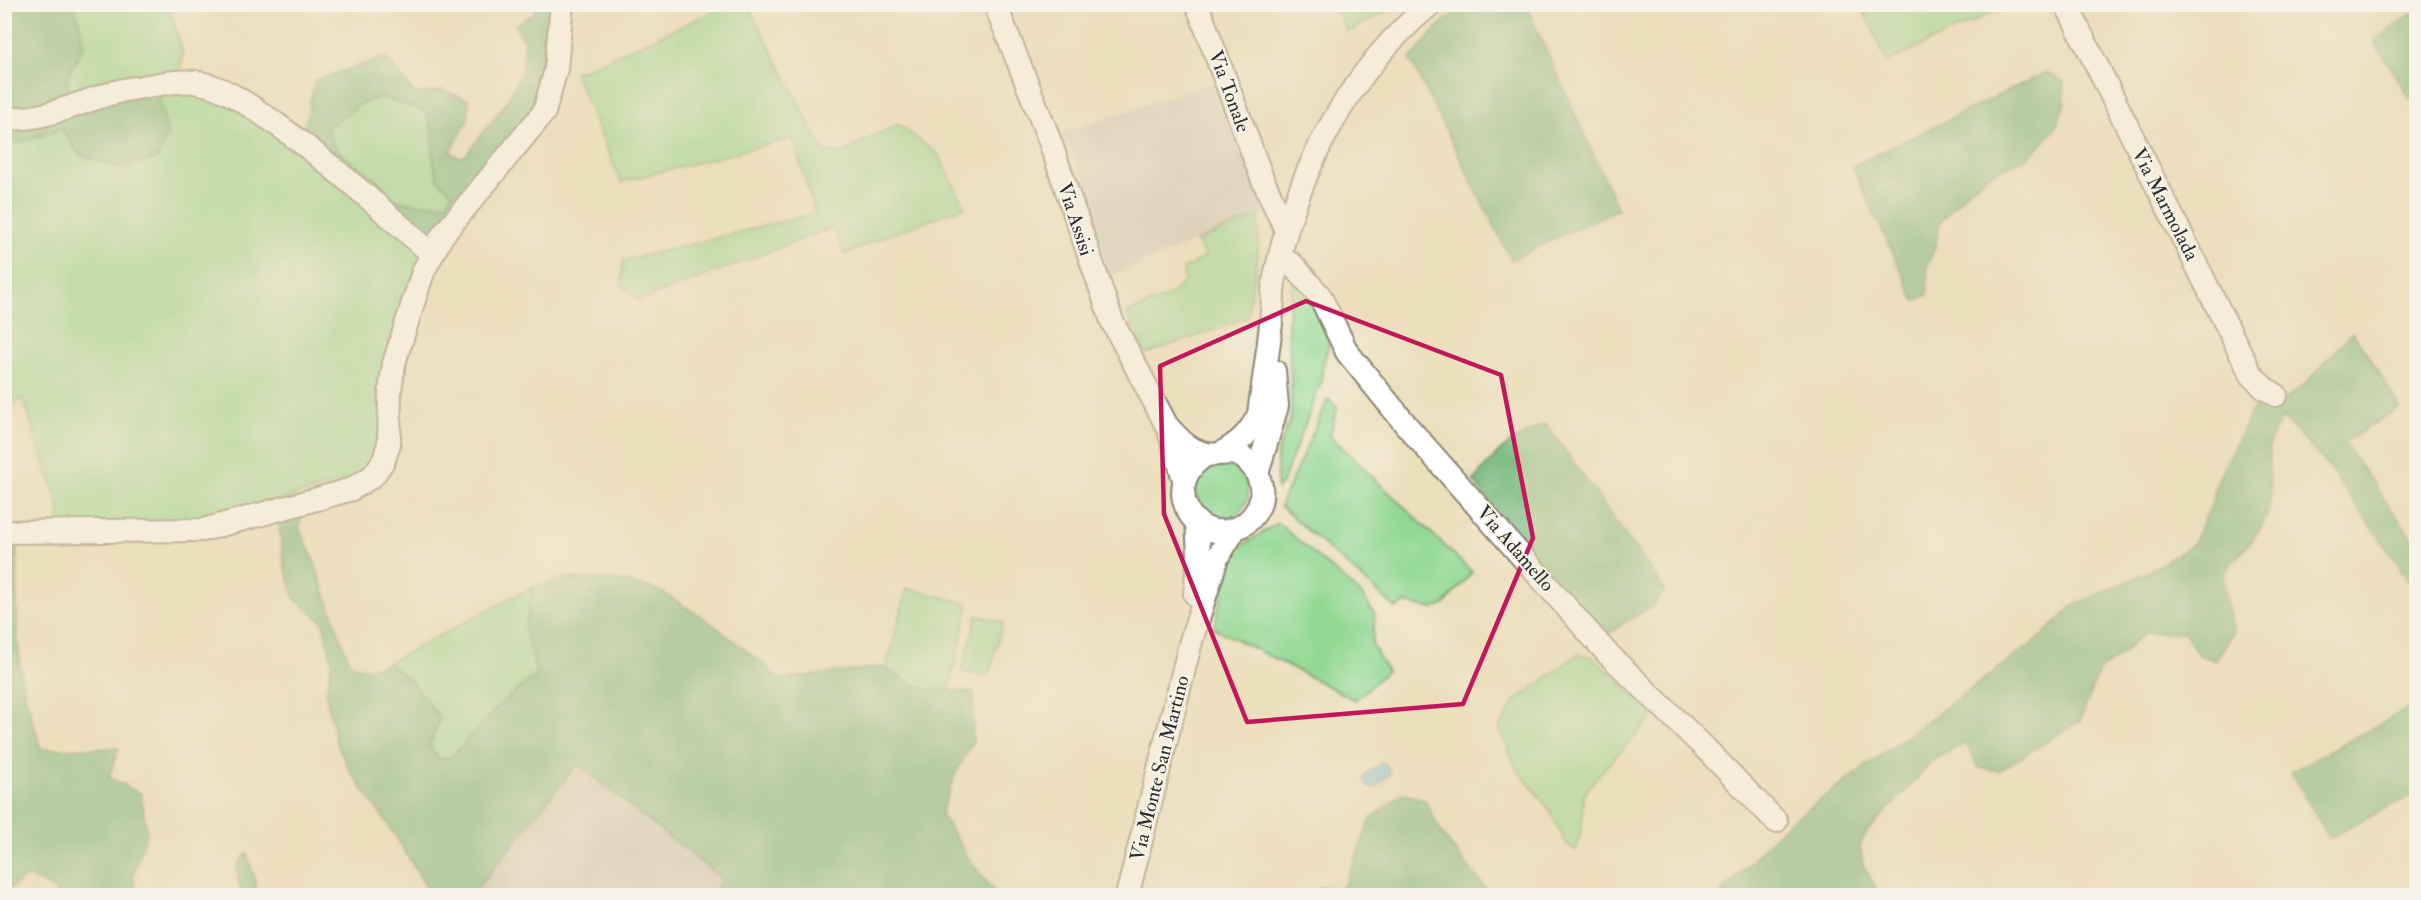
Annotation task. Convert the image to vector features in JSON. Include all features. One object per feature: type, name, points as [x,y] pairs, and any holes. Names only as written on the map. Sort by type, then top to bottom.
[{"type":"street","points":[[4,532],[203,530],[336,494],[351,489],[373,476],[384,460],[389,443],[390,391],[394,363],[423,272],[442,236],[544,112],[556,69],[562,4]]},
{"type":"street","name":"Via Assisi","points":[[995,4],[1048,136],[1112,321],[1168,428],[1184,479]]},
{"type":"street","name":"Via Tonale","points":[[1197,4],[1262,178],[1286,230]]},
{"type":"street","name":"Via Monte San Martino","points":[[1191,641],[1199,554],[1197,522],[1189,513],[1184,502],[1184,479],[1192,465],[1243,439],[1252,428],[1259,414],[1275,280],[1286,230],[1317,150],[1371,64],[1431,4]]},
{"type":"street","name":"Via Marmolada","points":[[2066,4],[2251,374],[2264,388],[2276,395]]},
{"type":"street","points":[[4,118],[15,119],[58,111],[134,88],[195,82],[213,87],[235,96],[298,140],[432,254]]},
{"type":"street","points":[[1262,178],[1289,191],[1301,190]]},
{"type":"street","name":"Via Adamello","points":[[1280,258],[1292,264],[1320,296],[1347,352],[1415,435],[1606,652],[1776,821]]},
{"type":"street","name":"Via Monte San Martino","points":[[1127,896],[1191,641],[1217,558],[1235,529],[1253,516],[1258,506],[1261,494],[1257,474],[1277,406],[1271,325]]},
{"type":"street","name":"Via Assisi","points":[[1168,428],[1187,447],[1215,453]]},
{"type":"street","points":[[1215,453],[1243,458],[1257,474]]},
{"type":"street","points":[[1197,522],[1215,530],[1235,529]]},
{"type":"highlighted area","points":[[1306,301],[1501,375],[1533,538],[1463,704],[1247,722],[1164,514],[1160,366]]},
{"type":"shaded area","points":[[1215,82],[1266,213],[1110,276],[1078,184],[1083,178],[1061,133]]},
{"type":"shaded area","points":[[577,763],[722,880],[712,895],[472,896]]},
{"type":"green space","points":[[5,5],[73,5],[84,46],[68,75],[68,95],[30,107],[5,110]]},
{"type":"green space","points":[[73,5],[169,5],[183,53],[180,73],[129,77],[68,95],[68,75],[78,58],[78,17]]},
{"type":"green space","points":[[535,5],[554,5],[554,43],[537,108],[432,244],[303,135],[315,80],[386,57],[415,94],[443,90],[469,100],[468,121],[450,152],[459,157],[465,156],[506,103],[521,73],[525,43],[515,25],[535,13]],"holes":[[[381,97],[427,112],[433,136],[433,160],[438,180],[452,193],[447,204],[415,204],[396,200],[377,180],[341,154],[335,147],[327,128],[362,103]]]},
{"type":"green space","points":[[728,5],[748,5],[824,152],[840,154],[898,124],[938,154],[965,207],[876,240],[845,255],[832,228],[638,301],[621,284],[623,261],[815,213],[793,138],[621,182],[574,72]]},
{"type":"green space","points":[[1334,5],[1401,5],[1347,32]]},
{"type":"green space","points":[[1468,5],[1526,5],[1618,209],[1511,260],[1410,59],[1441,23]]},
{"type":"green space","points":[[1861,5],[2009,5],[1887,62]]},
{"type":"green space","points":[[2416,10],[2416,108],[2374,41]]},
{"type":"green space","points":[[2046,72],[2064,82],[2065,104],[2054,131],[2029,157],[1988,175],[1965,194],[1940,222],[1936,245],[1927,267],[1928,295],[1915,301],[1852,166]]},
{"type":"green space","points":[[189,90],[212,95],[287,142],[427,255],[386,438],[365,473],[334,485],[199,522],[58,524],[60,509],[23,399],[6,406],[5,401],[5,137],[17,143],[62,129],[79,154],[118,167],[158,158],[157,91]]},
{"type":"green space","points":[[157,91],[168,135],[158,158],[118,167],[79,154],[62,129],[17,143],[5,137],[4,128]]},
{"type":"green space","points":[[381,97],[427,112],[433,136],[433,160],[438,180],[452,193],[447,205],[415,204],[396,200],[379,182],[340,154],[330,139],[326,128],[362,103]]},
{"type":"green space","points":[[1259,216],[1258,254],[1247,318],[1146,354],[1127,313],[1168,297],[1184,282],[1183,269],[1205,257],[1197,241]]},
{"type":"green space","points":[[1292,283],[1299,284],[1323,321],[1329,343],[1321,383],[1282,483],[1277,489],[1277,453],[1291,416],[1288,322]]},
{"type":"green space","points":[[2353,332],[2400,407],[2344,443],[2416,543],[2416,594],[2396,561],[2324,461],[2283,418],[2270,443],[2270,504],[2266,517],[2253,538],[2223,573],[2226,601],[2234,632],[2215,661],[2197,654],[2185,633],[2144,633],[2117,659],[2099,671],[2080,721],[1999,771],[1979,768],[1966,743],[1931,761],[1866,833],[1860,846],[1863,864],[1877,890],[1883,895],[1718,896],[1786,825],[2041,637],[2073,606],[2150,571],[2192,545],[2211,506],[2217,482],[2260,398],[2275,407],[2306,383]]},
{"type":"green space","points":[[1328,399],[1337,407],[1330,436],[1472,572],[1444,605],[1433,609],[1405,603],[1396,608],[1280,506]]},
{"type":"green space","points":[[1546,424],[1665,590],[1652,607],[1625,622],[1609,635],[1595,629],[1473,481],[1505,447]]},
{"type":"green space","points":[[1217,466],[1227,466],[1241,473],[1248,492],[1241,511],[1227,518],[1217,518],[1207,514],[1200,507],[1196,497],[1196,487],[1200,477],[1207,470]]},
{"type":"green space","points":[[303,511],[299,528],[313,558],[350,664],[366,669],[388,663],[411,681],[440,718],[430,745],[438,759],[450,758],[496,708],[537,674],[525,632],[532,587],[565,578],[616,580],[659,590],[707,620],[765,665],[779,679],[882,667],[923,689],[974,692],[973,742],[955,775],[941,814],[971,862],[997,895],[712,895],[722,879],[577,764],[472,895],[431,895],[393,832],[350,771],[336,742],[326,695],[332,662],[323,622],[295,599],[284,564],[278,519]]},
{"type":"green space","points":[[1278,523],[1362,595],[1375,615],[1372,644],[1387,671],[1355,700],[1214,628],[1229,565],[1241,546]]},
{"type":"green space","points":[[17,537],[17,629],[22,683],[41,749],[119,748],[109,777],[141,794],[147,832],[133,877],[138,895],[56,895],[55,890],[28,876],[5,892],[4,540]]},
{"type":"green space","points":[[532,587],[525,632],[537,674],[496,708],[450,758],[437,759],[388,663]]},
{"type":"green space","points":[[907,588],[969,604],[949,691],[922,689],[886,669]]},
{"type":"green space","points":[[977,615],[1003,622],[988,678],[962,671]]},
{"type":"green space","points":[[1578,654],[1593,657],[1654,716],[1594,780],[1583,797],[1582,829],[1576,850],[1566,844],[1549,809],[1517,769],[1499,728],[1515,701]]},
{"type":"green space","points":[[2416,704],[2416,793],[2329,838],[2291,772]]},
{"type":"green space","points":[[1402,793],[1425,800],[1443,835],[1491,895],[1317,895],[1319,887],[1338,889],[1344,886],[1371,819]]},
{"type":"green space","points":[[247,853],[259,895],[241,895],[236,868]]},
{"type":"water","points":[[1382,763],[1386,764],[1390,774],[1375,788],[1369,788],[1364,779],[1367,773]]}]
